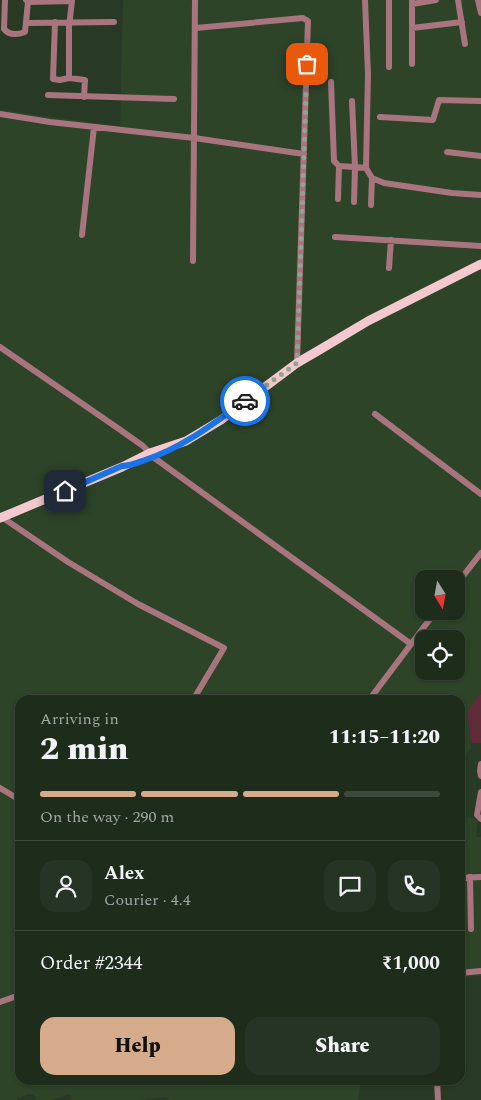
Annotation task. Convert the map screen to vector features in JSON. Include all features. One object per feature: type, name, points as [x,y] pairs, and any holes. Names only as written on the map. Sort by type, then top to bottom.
[{"type":"main road","points":[[1,517],[186,441],[220,420],[297,363],[368,321],[480,262]]},
{"type":"street","points":[[193,260],[195,0]]},
{"type":"street","points":[[365,0],[368,74],[366,168],[372,178],[371,205]]},
{"type":"street","points":[[388,0],[389,67]]},
{"type":"street","points":[[412,64],[412,2],[436,0]]},
{"type":"street","points":[[458,0],[466,44]]},
{"type":"street","points":[[478,0],[481,13]]},
{"type":"street","points":[[3,1],[4,29],[7,33],[15,34],[25,32],[27,1],[72,1],[69,78]]},
{"type":"street","points":[[196,28],[306,18],[308,21],[297,363]]},
{"type":"street","points":[[55,22],[54,79],[85,80],[84,97]]},
{"type":"street","points":[[26,23],[114,22]]},
{"type":"street","points":[[412,28],[462,22]]},
{"type":"street","points":[[332,82],[334,161],[339,166],[366,168]]},
{"type":"street","points":[[48,95],[174,99]]},
{"type":"street","points":[[380,117],[433,120],[438,100],[481,101]]},
{"type":"street","points":[[352,101],[355,167],[354,202]]},
{"type":"street","points":[[0,114],[194,138],[304,154]]},
{"type":"street","points":[[82,235],[94,126]]},
{"type":"street","points":[[447,152],[481,156]]},
{"type":"street","points":[[338,199],[339,166]]},
{"type":"street","points":[[372,178],[384,183],[452,193],[481,195]]},
{"type":"street","points":[[334,237],[481,246]]},
{"type":"street","points":[[389,268],[392,240]]},
{"type":"street","points":[[0,347],[144,446],[152,455],[411,644]]},
{"type":"street","points":[[375,414],[481,494]]},
{"type":"street","points":[[1,517],[68,562],[138,604],[224,648],[196,695]]},
{"type":"street","points":[[465,574],[481,554]]},
{"type":"street","points":[[373,695],[429,620]]},
{"type":"street","points":[[481,764],[481,776]]},
{"type":"street","points":[[0,788],[15,797]]},
{"type":"street","points":[[481,796],[477,815],[481,819]]},
{"type":"street","points":[[470,877],[470,930]]},
{"type":"street","points":[[465,878],[481,877]]},
{"type":"street","points":[[465,973],[481,971]]},
{"type":"street","points":[[0,1002],[15,997]]},
{"type":"street","points":[[437,1085],[438,1100]]},
{"type":"shaded area","points":[[123,0],[481,0],[481,693],[467,711],[471,748],[465,760],[465,695],[15,695],[15,1085],[360,1085],[358,1100],[169,1100],[166,1097],[139,1100],[72,1100],[70,1094],[50,1100],[36,1100],[34,1095],[29,1094],[17,1098],[17,1100],[0,1100],[0,110],[120,126]]},
{"type":"shaded area","points":[[481,693],[481,743],[471,743],[467,711]]},
{"type":"shaded area","points":[[465,816],[478,820],[476,837],[481,837],[481,976],[465,977]]},
{"type":"way so far","points":[[245,401],[297,363],[307,64]]},
{"type":"route","points":[[65,491],[122,466],[153,458],[181,445],[245,401]]}]
